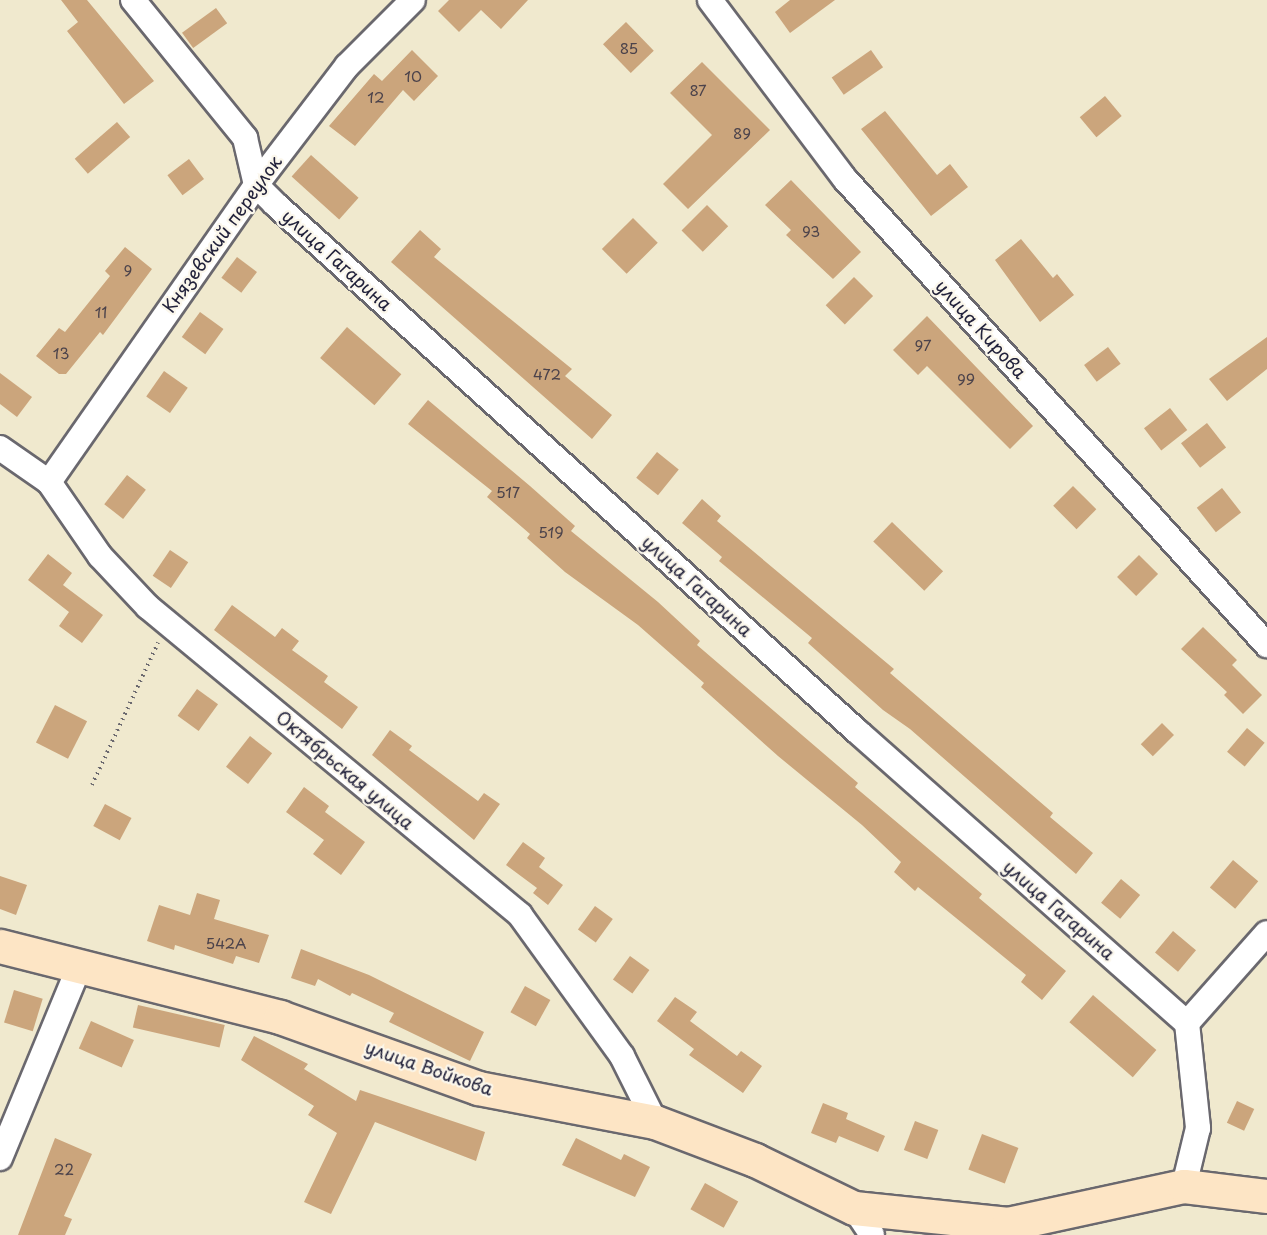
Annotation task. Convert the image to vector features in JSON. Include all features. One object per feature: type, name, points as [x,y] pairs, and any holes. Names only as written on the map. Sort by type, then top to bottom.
[{"type":"street","points":[[133,0],[245,138],[256,185]]},
{"type":"street","name":"Князевский переулок","points":[[49,482],[256,185],[346,66],[413,0]]},
{"type":"street","name":"улица Кирова","points":[[710,0],[845,179],[1267,645]]},
{"type":"street","name":"улица Гагарина","points":[[256,185],[850,725],[1187,1023]]},
{"type":"street","name":"Октябрьская улица","points":[[0,448],[49,482],[100,556],[168,624],[520,915],[622,1056],[655,1122]]},
{"type":"street","points":[[1184,1186],[1198,1128],[1187,1023],[1267,933]]},
{"type":"street","name":"улица Войкова","points":[[0,946],[280,1017],[478,1088],[655,1122],[755,1160],[863,1222]]},
{"type":"street","points":[[0,1158],[79,967]]},
{"type":"street","points":[[863,1222],[1008,1224],[1184,1186],[1267,1196]]},
{"type":"path","points":[[92,785],[168,624]]},
{"type":"building","points":[[61,0],[87,0],[154,81],[124,104],[67,31],[78,22]]},
{"type":"building","points":[[449,0],[528,0],[501,29],[481,10],[459,32],[438,11]]},
{"type":"building","points":[[790,0],[835,0],[790,33],[775,12]]},
{"type":"building","points":[[216,8],[227,23],[193,48],[182,33]]},
{"type":"building","points":[[626,22],[654,51],[631,73],[603,44]]},
{"type":"building","points":[[412,50],[438,76],[414,101],[403,90],[355,146],[329,126],[374,74],[382,81]]},
{"type":"building","points":[[871,50],[883,67],[844,95],[832,78]]},
{"type":"building","points":[[702,62],[770,130],[688,209],[663,184],[712,135],[670,93]]},
{"type":"building","points":[[1105,96],[1122,116],[1096,137],[1080,117]]},
{"type":"building","points":[[885,111],[937,175],[950,164],[968,187],[931,216],[861,129]]},
{"type":"building","points":[[117,122],[130,137],[88,174],[75,159]]},
{"type":"building","points":[[311,155],[359,198],[339,219],[292,177]]},
{"type":"building","points":[[189,159],[204,179],[182,195],[167,175]]},
{"type":"building","points":[[791,180],[861,252],[833,279],[786,235],[791,230],[765,205]]},
{"type":"building","points":[[707,205],[728,226],[703,252],[682,230]]},
{"type":"building","points":[[633,218],[658,243],[627,274],[602,249]]},
{"type":"building","points":[[420,230],[441,249],[434,257],[572,369],[565,376],[612,415],[592,439],[391,262]]},
{"type":"building","points":[[1021,239],[1053,278],[1057,274],[1074,295],[1040,322],[995,260]]},
{"type":"building","points":[[125,247],[152,269],[103,335],[100,332],[66,374],[59,374],[36,356],[59,328],[65,332],[110,276],[105,271]]},
{"type":"building","points":[[237,257],[257,272],[241,293],[221,278]]},
{"type":"building","points":[[854,277],[873,296],[845,324],[826,305]]},
{"type":"building","points":[[200,312],[223,329],[205,354],[182,337]]},
{"type":"building","points":[[927,316],[1033,426],[1010,449],[927,366],[918,375],[893,350]]},
{"type":"building","points":[[347,327],[401,374],[374,405],[320,358]]},
{"type":"building","points":[[1267,337],[1267,369],[1227,401],[1209,379]]},
{"type":"building","points":[[1108,347],[1121,364],[1097,382],[1084,365]]},
{"type":"building","points":[[164,371],[188,388],[170,413],[146,396]]},
{"type":"building","points":[[0,373],[32,397],[17,417],[0,404]]},
{"type":"building","points":[[428,400],[575,526],[571,531],[658,602],[700,641],[697,645],[858,783],[855,787],[982,894],[979,898],[1066,971],[1042,1000],[1021,982],[1026,975],[918,887],[915,891],[894,872],[901,862],[862,825],[778,756],[701,687],[704,683],[638,625],[565,572],[527,538],[530,534],[487,497],[492,491],[408,424]]},
{"type":"building","points":[[1170,408],[1187,430],[1161,450],[1144,428]]},
{"type":"building","points":[[1207,423],[1226,447],[1200,468],[1181,443]]},
{"type":"building","points":[[657,452],[679,470],[658,495],[636,478]]},
{"type":"building","points":[[127,475],[146,490],[123,519],[104,504]]},
{"type":"building","points":[[1073,486],[1096,509],[1077,529],[1053,506]]},
{"type":"building","points":[[1222,488],[1241,512],[1216,532],[1197,508]]},
{"type":"building","points":[[702,499],[721,516],[717,521],[894,669],[890,673],[1053,813],[1050,817],[1093,853],[1076,874],[910,729],[883,710],[808,643],[812,638],[719,561],[722,557],[682,523]]},
{"type":"building","points":[[892,522],[943,571],[924,591],[873,541]]},
{"type":"building","points":[[170,550],[188,562],[171,588],[153,576]]},
{"type":"building","points":[[48,554],[72,573],[63,585],[103,615],[82,643],[59,626],[69,612],[28,580]]},
{"type":"building","points":[[1139,555],[1158,574],[1136,596],[1117,577]]},
{"type":"building","points":[[232,605],[275,637],[282,628],[299,641],[292,650],[328,676],[324,682],[358,707],[342,729],[214,630]]},
{"type":"building","points":[[1203,627],[1237,660],[1232,665],[1262,695],[1243,714],[1224,695],[1227,692],[1181,649]]},
{"type":"building","points":[[197,689],[218,704],[199,731],[178,716]]},
{"type":"building","points":[[55,705],[87,721],[68,759],[36,742]]},
{"type":"building","points":[[1162,723],[1174,735],[1153,756],[1141,744]]},
{"type":"building","points":[[1247,728],[1265,743],[1245,767],[1227,752]]},
{"type":"building","points":[[390,730],[412,746],[409,750],[478,801],[484,793],[500,804],[474,840],[372,755]]},
{"type":"building","points":[[250,736],[272,753],[248,784],[226,767]]},
{"type":"building","points":[[304,787],[329,806],[325,812],[365,842],[341,875],[313,854],[324,840],[286,812]]},
{"type":"building","points":[[105,804],[131,818],[120,840],[93,826]]},
{"type":"building","points":[[523,842],[545,858],[539,867],[563,885],[548,905],[533,893],[537,888],[506,865]]},
{"type":"building","points":[[1233,860],[1258,881],[1235,909],[1210,888]]},
{"type":"building","points":[[0,876],[27,885],[16,915],[0,909]]},
{"type":"building","points":[[1121,879],[1140,895],[1120,919],[1101,903]]},
{"type":"building","points":[[197,893],[220,900],[214,919],[269,935],[259,963],[236,956],[233,964],[175,945],[174,950],[147,941],[159,905],[190,915]]},
{"type":"building","points":[[595,906],[613,919],[596,942],[578,929]]},
{"type":"building","points":[[1173,931],[1196,950],[1178,972],[1155,952]]},
{"type":"building","points":[[301,949],[369,975],[484,1032],[470,1061],[389,1022],[394,1013],[352,993],[350,996],[318,979],[315,986],[291,978]]},
{"type":"building","points":[[630,956],[649,970],[632,994],[613,979]]},
{"type":"building","points":[[525,986],[550,1000],[536,1026],[510,1012]]},
{"type":"building","points":[[14,990],[43,999],[33,1031],[4,1023]]},
{"type":"building","points":[[1093,995],[1156,1050],[1133,1077],[1069,1022]]},
{"type":"building","points":[[675,997],[697,1012],[690,1021],[737,1056],[741,1051],[762,1066],[743,1093],[689,1055],[694,1049],[657,1021]]},
{"type":"building","points":[[138,1005],[225,1025],[220,1047],[133,1027]]},
{"type":"building","points":[[91,1021],[134,1040],[122,1068],[79,1048]]},
{"type":"building","points":[[254,1036],[308,1064],[304,1069],[356,1101],[360,1090],[485,1132],[476,1161],[375,1122],[331,1214],[304,1202],[337,1133],[308,1115],[314,1106],[241,1060]]},
{"type":"building","points":[[1237,1101],[1254,1109],[1244,1131],[1227,1123]]},
{"type":"building","points":[[823,1103],[848,1113],[846,1119],[885,1136],[878,1152],[839,1136],[836,1143],[811,1133]]},
{"type":"building","points":[[915,1121],[938,1130],[927,1159],[904,1150]]},
{"type":"building","points":[[982,1134],[1018,1148],[1005,1183],[968,1169]]},
{"type":"building","points":[[55,1138],[92,1154],[64,1216],[72,1219],[65,1235],[18,1235]]},
{"type":"building","points":[[576,1138],[621,1160],[624,1154],[650,1167],[635,1197],[562,1165]]},
{"type":"building","points":[[705,1183],[738,1201],[724,1228],[690,1209]]}]
